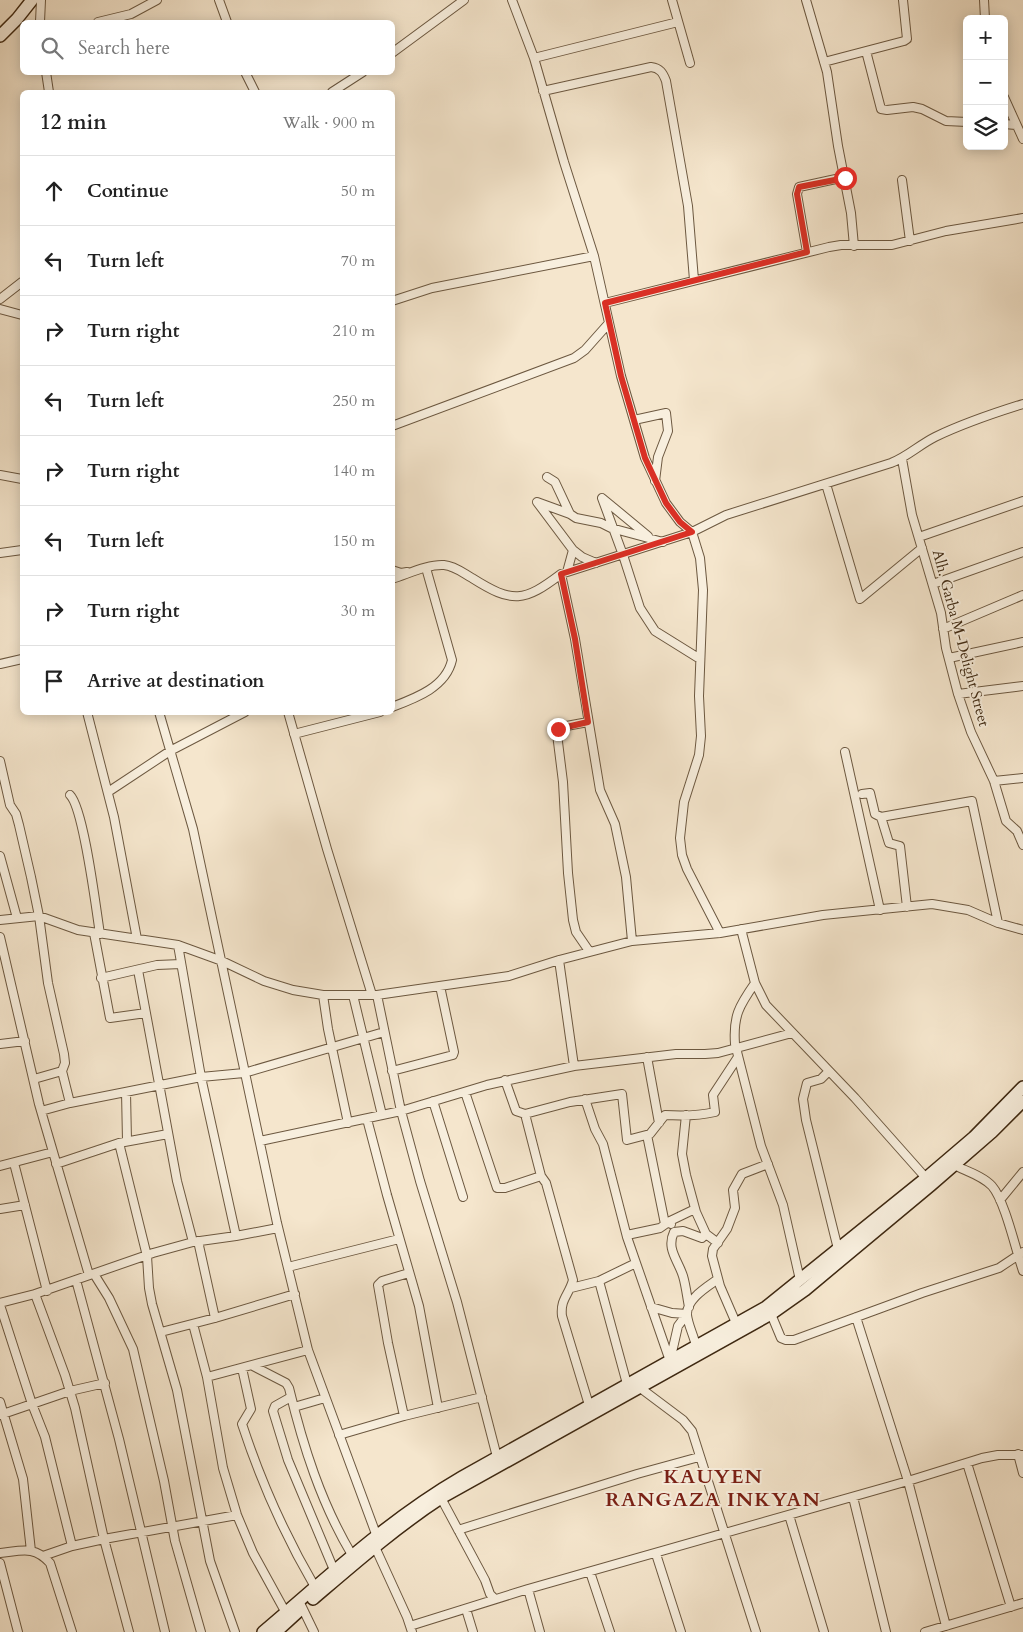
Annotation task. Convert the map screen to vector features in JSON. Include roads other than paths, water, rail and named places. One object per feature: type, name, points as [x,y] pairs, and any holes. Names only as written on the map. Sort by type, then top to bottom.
[{"type":"main road","points":[[0,36],[32,0]]},
{"type":"main road","points":[[276,1632],[315,1587],[376,1534],[422,1501],[589,1405],[766,1307],[974,1137],[1023,1087]]},
{"type":"main road","points":[[263,1632],[421,1511],[441,1498],[639,1387],[701,1355],[771,1314],[804,1290],[954,1165],[992,1132],[1023,1101]]},
{"type":"street","points":[[40,20],[41,0]]},
{"type":"street","points":[[106,20],[131,14],[157,0]]},
{"type":"street","points":[[219,0],[226,20]]},
{"type":"street","points":[[395,51],[464,0]]},
{"type":"street","points":[[512,0],[534,58],[594,256],[621,376],[645,458],[655,483],[666,503],[680,522],[692,532],[702,566],[699,755],[684,802],[680,838],[686,869],[720,933]]},
{"type":"street","points":[[672,0],[690,63]]},
{"type":"street","points":[[806,0],[824,62],[845,178],[854,246]]},
{"type":"street","points":[[824,62],[907,39],[903,0]]},
{"type":"street","points":[[984,0],[985,15]]},
{"type":"street","points":[[534,58],[678,22]]},
{"type":"street","points":[[866,51],[881,109],[913,107],[922,109],[946,121],[963,122]]},
{"type":"street","points":[[543,91],[651,67],[658,68],[663,73],[688,206],[694,280]]},
{"type":"street","points":[[46,75],[49,90]]},
{"type":"street","points":[[247,75],[254,90]]},
{"type":"street","points":[[335,90],[358,75]]},
{"type":"street","points":[[1007,105],[1023,139]]},
{"type":"street","points":[[1008,124],[1016,125]]},
{"type":"street","points":[[807,252],[797,194],[799,187],[845,178]]},
{"type":"street","points":[[902,180],[910,241]]},
{"type":"street","points":[[605,303],[841,244],[854,246],[892,245],[946,231],[1023,218]]},
{"type":"street","points":[[395,300],[432,288],[594,256]]},
{"type":"street","points":[[0,299],[20,284]]},
{"type":"street","points":[[0,309],[20,314]]},
{"type":"street","points":[[395,425],[574,358],[585,350],[610,322]]},
{"type":"street","points":[[395,571],[401,573],[445,565],[458,569],[484,586],[515,597],[526,596],[564,573],[692,532],[726,515],[902,459],[935,437],[1023,404]]},
{"type":"street","points":[[634,420],[666,413],[668,431],[658,457],[655,483]]},
{"type":"street","name":"Alh. Garba M-Delight Street","points":[[902,459],[912,515],[942,613],[943,629],[958,694],[971,732],[994,781],[1006,821],[1020,831],[1023,845]]},
{"type":"street","points":[[0,475],[20,479]]},
{"type":"street","points":[[547,477],[555,482],[570,514]]},
{"type":"street","points":[[826,484],[860,599],[922,548]]},
{"type":"street","points":[[648,536],[602,498],[623,554],[640,608],[655,631],[700,659]]},
{"type":"street","points":[[919,537],[1023,501]]},
{"type":"street","points":[[596,563],[582,558],[573,550],[537,502],[576,518],[601,523],[663,542]]},
{"type":"street","points":[[0,553],[20,550]]},
{"type":"street","points":[[573,550],[564,573],[600,790],[614,824],[626,877],[632,941]]},
{"type":"street","points":[[933,584],[1023,552]]},
{"type":"street","points":[[395,578],[426,568]]},
{"type":"street","points":[[395,706],[422,695],[440,681],[450,670],[452,660],[426,568]]},
{"type":"street","points":[[943,629],[1023,595]]},
{"type":"street","points":[[949,658],[1023,642]]},
{"type":"street","points":[[0,664],[20,659]]},
{"type":"street","points":[[958,694],[1023,686]]},
{"type":"street","points":[[87,715],[114,817],[137,939]]},
{"type":"street","points":[[160,715],[194,829],[244,1073],[278,1228],[308,1350],[376,1534]]},
{"type":"street","points":[[108,792],[170,751],[239,715]]},
{"type":"street","points":[[289,715],[327,849],[374,995],[401,1111],[457,1302],[497,1457]]},
{"type":"street","points":[[294,734],[368,715]]},
{"type":"street","points":[[588,722],[561,727],[558,729],[557,734],[563,782],[568,872],[573,920],[576,932],[589,952]]},
{"type":"street","points":[[844,752],[880,910]]},
{"type":"street","points":[[0,761],[10,805],[16,814],[19,825],[39,916],[48,983],[64,1054],[64,1068],[62,1071],[70,1103]]},
{"type":"street","points":[[994,781],[1023,778]]},
{"type":"street","points":[[862,794],[870,793],[875,814],[881,818],[889,843],[900,846],[907,907]]},
{"type":"street","points":[[70,795],[74,799],[83,829],[101,978],[110,1018],[146,1013]]},
{"type":"street","points":[[881,818],[972,801],[998,923]]},
{"type":"street","points":[[0,856],[17,918]]},
{"type":"street","points":[[0,920],[39,916],[78,930],[97,934],[178,945],[222,961],[264,981],[293,990],[324,995],[374,995],[509,976],[559,960],[632,941],[720,933],[823,915],[932,904],[968,910],[998,923],[1023,930]]},
{"type":"street","points":[[741,929],[755,983],[766,1005],[855,1098],[926,1178]]},
{"type":"street","points":[[0,937],[41,1111],[91,1274],[109,1298],[133,1349],[164,1481],[172,1527],[201,1632]]},
{"type":"street","points":[[178,945],[201,1077],[236,1236]]},
{"type":"street","points":[[559,960],[574,1066]]},
{"type":"street","points":[[101,978],[157,965],[181,964]]},
{"type":"street","points":[[138,970],[177,1181],[215,1318]]},
{"type":"street","points":[[755,983],[736,1015],[734,1029],[736,1048],[761,1146],[782,1205],[800,1280]]},
{"type":"street","points":[[392,1071],[453,1055],[454,1052],[440,986]]},
{"type":"street","points":[[353,994],[382,1115]]},
{"type":"street","points":[[324,995],[332,1048],[348,1123]]},
{"type":"street","points":[[41,1111],[70,1103],[201,1077],[244,1073],[384,1032]]},
{"type":"street","points":[[260,1140],[401,1111],[505,1080],[574,1066],[676,1054],[705,1054],[792,1033]]},
{"type":"street","points":[[0,1044],[25,1041]]},
{"type":"street","points":[[647,1057],[659,1123]]},
{"type":"street","points":[[505,1080],[516,1112],[525,1114],[585,1099],[622,1094],[627,1140],[650,1134],[665,1115],[697,1117],[715,1112],[713,1095],[738,1057]]},
{"type":"street","points":[[34,1079],[62,1071]]},
{"type":"street","points":[[829,1071],[821,1079],[807,1083],[803,1099],[806,1120],[838,1250]]},
{"type":"street","points":[[126,1092],[128,1141]]},
{"type":"street","points":[[465,1092],[497,1188],[505,1188],[541,1176]]},
{"type":"street","points":[[585,1099],[603,1144],[627,1235],[670,1361]]},
{"type":"street","points":[[433,1101],[463,1197]]},
{"type":"street","points":[[525,1114],[541,1176],[546,1183],[570,1265],[573,1280],[571,1288],[564,1296],[561,1308],[562,1316],[589,1405]]},
{"type":"street","points":[[686,1115],[682,1154],[686,1175],[695,1209],[706,1234],[718,1243]]},
{"type":"street","points":[[367,1119],[419,1306],[438,1408]]},
{"type":"street","points":[[56,1164],[119,1143],[168,1134]]},
{"type":"street","points":[[647,1135],[668,1223],[674,1232]]},
{"type":"street","points":[[119,1143],[147,1256],[150,1296],[178,1390],[210,1561],[235,1632]]},
{"type":"street","points":[[0,1166],[53,1152]]},
{"type":"street","points":[[14,1163],[46,1291]]},
{"type":"street","points":[[736,1323],[718,1279],[712,1256],[713,1249],[728,1229],[735,1208],[733,1190],[742,1174],[768,1164]]},
{"type":"street","points":[[954,1165],[976,1175],[992,1186],[1000,1200],[1020,1254],[1023,1271]]},
{"type":"street","points":[[1000,1200],[1021,1176]]},
{"type":"street","points":[[0,1209],[25,1205]]},
{"type":"street","points":[[627,1235],[660,1228],[695,1209]]},
{"type":"street","points":[[72,1546],[50,1455],[0,1304],[46,1291],[91,1274],[195,1241],[278,1228]]},
{"type":"street","points":[[674,1232],[683,1231],[702,1238],[706,1234]]},
{"type":"street","points":[[674,1232],[670,1240],[673,1254],[683,1276],[696,1346]]},
{"type":"street","points":[[288,1267],[399,1239]]},
{"type":"street","points":[[771,1314],[781,1338],[794,1340],[999,1268],[1020,1254]]},
{"type":"street","points":[[571,1288],[599,1282],[636,1263]]},
{"type":"street","points":[[404,1416],[378,1285],[382,1281],[409,1274]]},
{"type":"street","points":[[670,1361],[678,1326],[690,1303],[702,1290],[718,1279]]},
{"type":"street","points":[[76,1280],[90,1336],[105,1383],[165,1632]]},
{"type":"street","points":[[599,1282],[627,1384]]},
{"type":"street","points":[[35,1294],[75,1408],[104,1539],[129,1632]]},
{"type":"street","points":[[161,1332],[295,1294]]},
{"type":"street","points":[[651,1307],[672,1313],[688,1310]]},
{"type":"street","points":[[856,1317],[908,1481],[946,1626]]},
{"type":"street","points":[[193,1324],[207,1377],[223,1468],[237,1515],[253,1553],[286,1613]]},
{"type":"street","points":[[207,1377],[308,1350]]},
{"type":"street","points":[[252,1366],[286,1383],[289,1388],[305,1450],[316,1480],[338,1531],[352,1555]]},
{"type":"street","points":[[242,1368],[251,1409],[242,1424],[252,1455],[270,1502],[315,1587]]},
{"type":"street","points":[[2,1415],[70,1391],[105,1383]]},
{"type":"street","points":[[639,1387],[688,1425],[692,1431],[756,1632]]},
{"type":"street","points":[[291,1397],[275,1406],[273,1411],[288,1460],[334,1570]]},
{"type":"street","points":[[339,1435],[404,1416],[482,1397]]},
{"type":"street","points":[[294,1407],[325,1398]]},
{"type":"street","points":[[0,1402],[2,1415],[23,1479],[31,1551]]},
{"type":"street","points":[[375,1546],[411,1629],[466,1608],[528,1589],[789,1516],[990,1457],[1020,1454],[1023,1472]]},
{"type":"street","points":[[458,1530],[637,1474],[699,1457]]},
{"type":"street","points":[[967,1463],[1011,1606]]},
{"type":"street","points":[[853,1497],[886,1632]]},
{"type":"street","points":[[441,1498],[485,1580],[490,1594],[495,1599]]},
{"type":"street","points":[[43,1556],[72,1546],[104,1539],[237,1515]]},
{"type":"street","points":[[789,1516],[824,1632]]},
{"type":"street","points":[[0,1553],[31,1551],[43,1556],[50,1563],[72,1632]]},
{"type":"street","points":[[656,1554],[681,1632]]},
{"type":"street","points":[[0,1563],[18,1632]]},
{"type":"street","points":[[590,1572],[610,1632]]},
{"type":"street","points":[[528,1589],[540,1632]]},
{"type":"street","points":[[925,1632],[1023,1603]]},
{"type":"street","points":[[301,1604],[314,1632]]},
{"type":"street","points":[[466,1608],[473,1632]]},
{"type":"district","name":"KAUYEN RANGAZA INKYAN","points":[[713,1488]]}]
